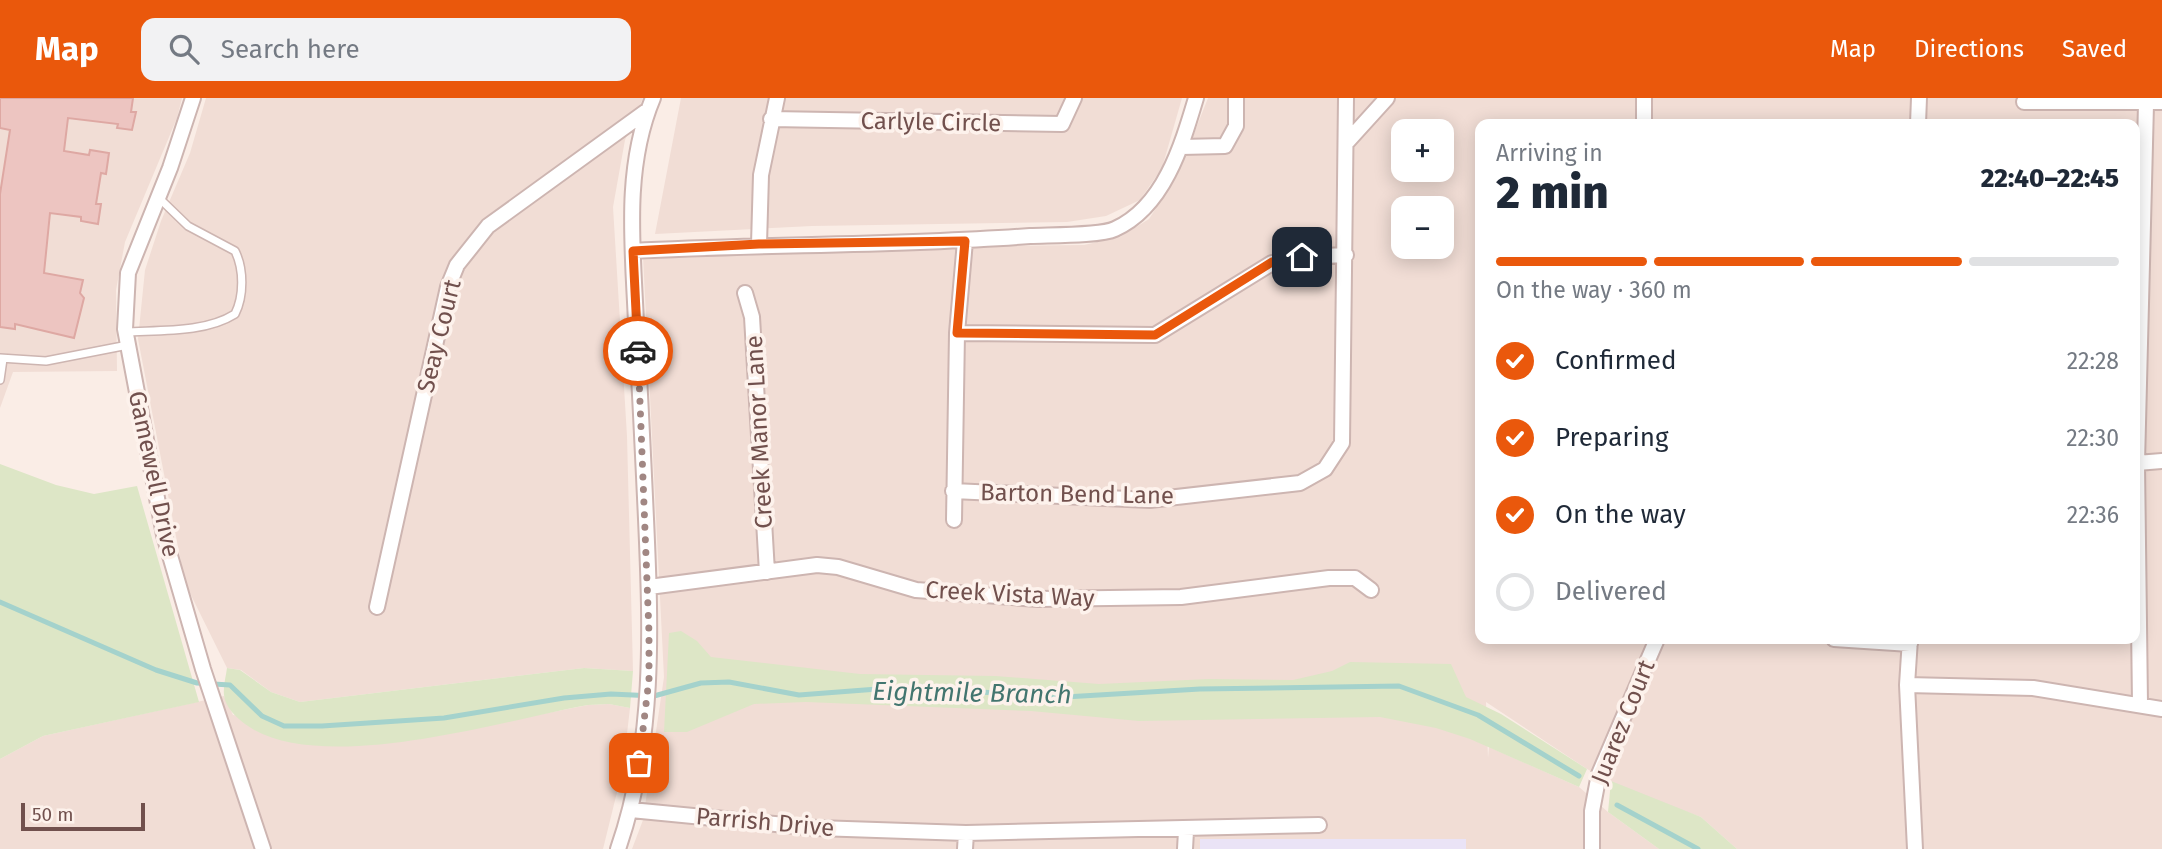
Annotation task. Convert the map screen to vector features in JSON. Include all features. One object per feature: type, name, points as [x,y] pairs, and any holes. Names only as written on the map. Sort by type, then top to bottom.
[{"type":"street","name":"Gamewell Drive","points":[[193,98],[159,197],[128,273],[127,339],[164,535],[202,669],[263,849]]},
{"type":"street","points":[[759,244],[761,175],[777,98]]},
{"type":"street","name":"Carlyle Circle","points":[[772,119],[1062,124],[1074,98]]},
{"type":"street","points":[[633,251],[759,244],[965,241],[1113,230],[1155,195],[1181,147],[1196,98]]},
{"type":"street","points":[[1181,147],[1225,146],[1236,126],[1236,98]]},
{"type":"street","name":"Barton Bend Lane","points":[[954,491],[1150,500],[1300,483],[1325,469],[1342,443],[1348,141],[1344,124],[1346,98]]},
{"type":"street","points":[[1348,141],[1387,98]]},
{"type":"street","points":[[1644,98],[1644,119]]},
{"type":"street","points":[[1918,119],[1919,98]]},
{"type":"street","points":[[2024,102],[2162,102]]},
{"type":"street","points":[[618,849],[631,810],[649,679],[649,587],[631,209],[635,169],[650,104]]},
{"type":"street","name":"Seay Court","points":[[377,607],[448,287],[457,265],[488,226],[650,104]]},
{"type":"street","points":[[2140,343],[2146,104]]},
{"type":"street","points":[[954,520],[957,333],[965,241]]},
{"type":"street","points":[[957,333],[1155,335],[1272,262],[1302,257],[1346,255]]},
{"type":"street","name":"Creek Manor Lane","points":[[745,293],[752,317],[767,572]]},
{"type":"street","points":[[2140,463],[2162,461]]},
{"type":"street","name":"Creek Vista Way","points":[[649,587],[817,565],[838,567],[916,590],[1038,599],[1181,597],[1342,578],[1355,578],[1371,590]]},
{"type":"street","name":"Juarez Court","points":[[1592,849],[1592,811],[1599,774],[1655,644]]},
{"type":"street","points":[[1910,644],[1907,685],[1915,849]]},
{"type":"street","points":[[2139,644],[2140,704]]},
{"type":"street","points":[[1907,685],[2033,688],[2162,709]]},
{"type":"street","name":"Parrish Drive","points":[[631,810],[817,828],[966,833],[1186,831],[1319,825]]},
{"type":"street","points":[[1185,849],[1186,831]]},
{"type":"street","points":[[965,849],[966,833]]},
{"type":"lane","points":[[0,380],[2,358],[46,361],[127,339],[215,322],[235,314],[240,305],[241,268],[235,251],[188,226],[159,197]]},
{"type":"shaded area","points":[[0,98],[182,98],[177,118],[125,242],[116,290],[117,371],[13,372],[0,408]]},
{"type":"shaded area","points":[[206,98],[643,98],[625,140],[613,207],[627,436],[633,671],[584,668],[300,702],[271,692],[241,670],[227,668],[185,583],[138,339],[145,270],[161,221],[190,153]]},
{"type":"shaded area","points":[[681,98],[1182,98],[1162,168],[1140,200],[1106,216],[1067,222],[812,226],[655,234]]},
{"type":"shaded area","points":[[1208,98],[2162,98],[2162,849],[1737,849],[1701,817],[1631,792],[1587,769],[1486,702],[1488,758],[1489,747],[1579,787],[1659,849],[1466,849],[1465,839],[1200,839],[1200,849],[632,849],[643,820],[664,677],[643,256],[785,248],[1084,245],[1120,237],[1149,219],[1177,176]]},
{"type":"shaded area","points":[[224,696],[233,715],[415,739],[588,705],[609,704],[630,708],[623,768],[603,849],[0,849],[0,759],[43,736]]},
{"type":"shaded area","points":[[1200,839],[1466,839],[1466,849],[1200,849]]},
{"type":"green space","points":[[0,464],[56,485],[94,494],[137,486],[199,702],[43,736],[0,759]]},
{"type":"green space","points":[[681,631],[697,641],[711,657],[860,674],[995,676],[1099,684],[1209,679],[1293,680],[1332,671],[1350,662],[1451,664],[1466,697],[1501,714],[1587,769],[1579,787],[1470,739],[1436,728],[1380,717],[1139,721],[1031,711],[806,702],[754,704],[687,732],[664,732],[669,633]]},
{"type":"green space","points":[[227,668],[240,670],[271,692],[300,702],[584,668],[633,671],[630,708],[609,704],[588,705],[412,740],[363,746],[318,746],[277,739],[245,724],[226,704],[224,688]]},
{"type":"green space","points":[[1611,781],[1701,817],[1737,849],[1659,849],[1608,812]]},
{"type":"building","points":[[0,98],[133,98],[131,112],[136,112],[132,130],[117,128],[118,124],[68,118],[64,151],[89,155],[90,150],[109,153],[106,174],[101,173],[96,204],[101,204],[98,224],[81,221],[81,217],[50,213],[44,273],[83,280],[80,293],[84,298],[74,338],[15,324],[15,329],[0,327],[0,194],[10,130],[0,128]]},
{"type":"waterway","name":"Eightmile Branch","points":[[0,602],[156,670],[197,683],[230,685],[262,716],[284,726],[444,718],[564,698],[611,694],[654,696],[701,683],[729,682],[799,695],[917,686],[1048,698],[1200,689],[1399,686],[1478,715],[1579,776]]},
{"type":"waterway","name":"Eightmile Branch","points":[[1617,805],[1698,849]]},
{"type":"way so far","points":[[638,351],[649,587],[649,679],[639,763]]},
{"type":"route","points":[[638,351],[633,251],[759,244],[965,241],[957,333],[1155,335],[1272,262],[1302,257]]}]
